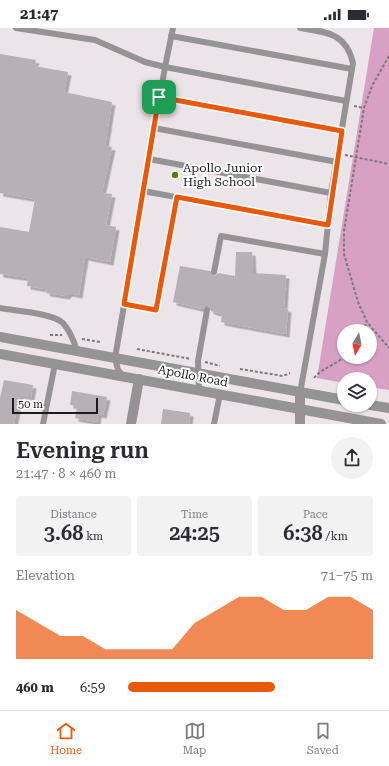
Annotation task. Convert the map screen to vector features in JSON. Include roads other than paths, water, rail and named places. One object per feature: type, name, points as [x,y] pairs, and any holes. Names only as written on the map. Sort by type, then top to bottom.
[{"type":"street","name":"Apollo Road","points":[[0,337],[337,399]]},
{"type":"street","name":"Apollo Road","points":[[0,354],[381,424]]},
{"type":"street","points":[[131,424],[139,379]]},
{"type":"street","points":[[300,393],[300,424]]},
{"type":"street","points":[[377,406],[389,408]]},
{"type":"lane","points":[[16,28],[95,40],[145,62],[165,68],[346,101]]},
{"type":"lane","points":[[123,376],[118,370],[115,358],[159,97],[173,28]]},
{"type":"lane","points":[[300,28],[336,36],[344,43],[350,52],[352,69],[331,193],[325,254],[300,393]]},
{"type":"lane","points":[[171,36],[352,69]]},
{"type":"lane","points":[[159,97],[342,131]]},
{"type":"lane","points":[[154,128],[336,162]]},
{"type":"lane","points":[[149,159],[331,193]]},
{"type":"lane","points":[[143,191],[328,225]]},
{"type":"lane","points":[[124,304],[156,310],[177,197]]},
{"type":"lane","points":[[214,272],[221,236],[325,254]]},
{"type":"lane","points":[[0,308],[54,318],[63,323],[73,338],[77,351]]},
{"type":"lane","points":[[199,390],[200,374],[198,361],[207,310]]},
{"type":"lane","points":[[43,424],[54,364]]},
{"type":"lane","points":[[214,424],[220,394]]},
{"type":"place","name":"Apollo Junior High School","points":[[175,175]]}]
